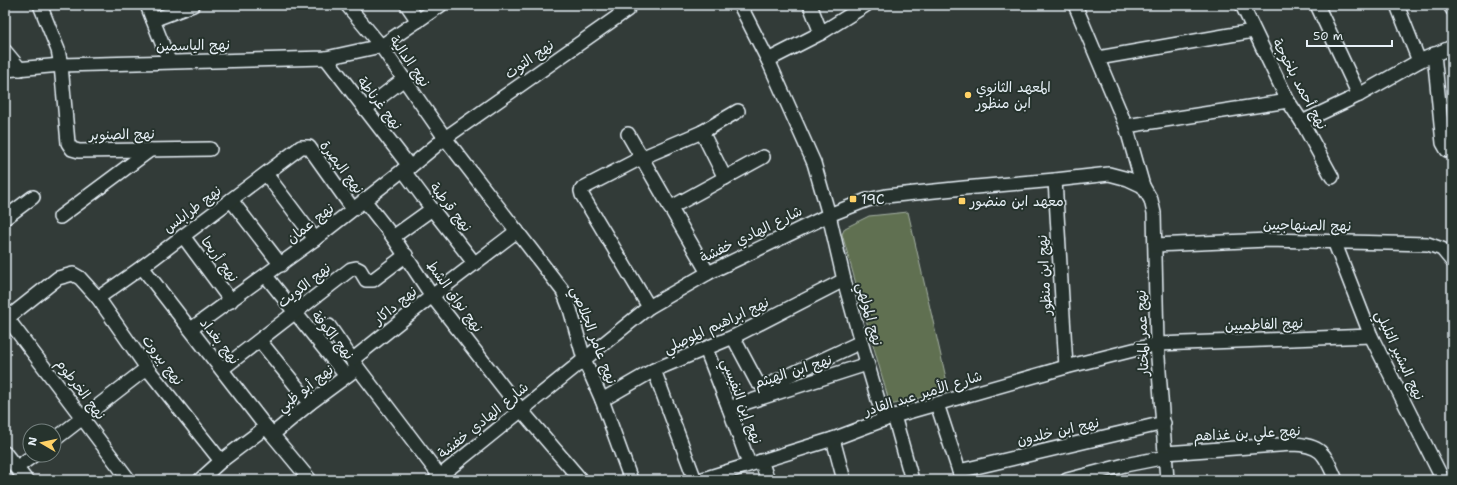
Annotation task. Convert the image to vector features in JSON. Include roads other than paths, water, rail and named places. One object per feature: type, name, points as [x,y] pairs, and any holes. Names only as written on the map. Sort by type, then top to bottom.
[{"type":"street","points":[[40,5],[58,50],[61,65]]},
{"type":"street","points":[[147,5],[169,61]]},
{"type":"street","points":[[153,20],[194,5]]},
{"type":"street","name":"نهج الدالية","points":[[347,5],[381,46],[445,138]]},
{"type":"street","points":[[407,5],[418,21]]},
{"type":"street","points":[[381,46],[441,5]]},
{"type":"street","name":"نهج التوت","points":[[445,138],[627,10],[631,5]]},
{"type":"street","name":"نهج المولهي","points":[[740,5],[768,60],[814,163],[829,215],[844,280],[861,342],[912,480]]},
{"type":"street","points":[[810,5],[820,34]]},
{"type":"street","points":[[768,60],[820,34],[866,5]]},
{"type":"street","name":"نهج عمر المختار","points":[[1075,5],[1126,126],[1143,186],[1151,200],[1154,213],[1157,344],[1167,480]]},
{"type":"street","name":"نهج أحمد بلخوجة","points":[[1242,5],[1253,31],[1288,101],[1302,122],[1332,177]]},
{"type":"street","points":[[1317,5],[1360,95]]},
{"type":"street","points":[[1397,5],[1419,61]]},
{"type":"street","points":[[1450,5],[1452,9]]},
{"type":"street","points":[[1098,58],[1253,31]]},
{"type":"street","name":"نهج الياسمين","points":[[5,70],[61,65],[326,58],[381,46]]},
{"type":"street","points":[[1302,122],[1360,95],[1419,61],[1452,47]]},
{"type":"street","points":[[5,51],[20,69]]},
{"type":"street","points":[[1434,54],[1443,143],[1447,150],[1452,152]]},
{"type":"street","name":"نهج غرناطة","points":[[326,58],[407,168]]},
{"type":"street","name":"نهج الصنوبر","points":[[61,65],[68,143],[72,149],[79,151],[210,149]]},
{"type":"street","points":[[365,110],[404,79]]},
{"type":"street","points":[[1126,126],[1288,101]]},
{"type":"street","points":[[649,307],[581,191],[583,188],[641,158],[702,132],[738,111]]},
{"type":"street","points":[[702,132],[725,178]]},
{"type":"street","points":[[628,134],[708,273]]},
{"type":"street","name":"نهج عمان","points":[[191,329],[315,240],[364,200],[445,138]]},
{"type":"street","name":"نهج عامر الجلاصي","points":[[445,138],[563,291],[570,309],[584,359],[602,400],[631,480]]},
{"type":"street","name":"نهج طرابلس","points":[[98,298],[304,146]]},
{"type":"street","name":"نهج البصرة","points":[[304,146],[308,147],[353,209]]},
{"type":"street","points":[[60,217],[150,150]]},
{"type":"street","points":[[670,208],[763,157]]},
{"type":"street","name":"نهج قرطبة","points":[[407,168],[432,209],[475,264]]},
{"type":"street","points":[[266,174],[315,240]]},
{"type":"street","name":"شارع الهادي خفشة","points":[[439,479],[521,410],[649,307],[708,273],[829,215],[867,200],[886,196],[1109,174],[1128,179],[1143,186]]},
{"type":"street","name":"نهج ابن منظور","points":[[1055,180],[1066,367]]},
{"type":"street","points":[[5,218],[33,197]]},
{"type":"street","points":[[231,200],[281,265]]},
{"type":"street","name":"نهج نواق الشط","points":[[364,200],[406,255],[432,296],[521,410],[582,480]]},
{"type":"street","points":[[393,237],[432,209]]},
{"type":"street","name":"نهج داكار","points":[[355,364],[432,296],[516,232]]},
{"type":"street","name":"نهج أريحا","points":[[183,236],[231,301]]},
{"type":"street","name":"نهج الصنهاجيين","points":[[1155,244],[1268,240],[1428,244],[1442,249],[1452,261]]},
{"type":"street","name":"نهج البشير التليلي","points":[[1334,241],[1371,336],[1443,480]]},
{"type":"street","name":"نهج الكويت","points":[[222,369],[351,269],[356,268],[360,270],[366,280],[373,280],[406,255]]},
{"type":"street","name":"نهج بغداد","points":[[142,266],[269,430],[310,480]]},
{"type":"street","name":"نهج بيروت","points":[[6,319],[58,278],[73,274],[80,278],[98,298],[147,368],[221,461]]},
{"type":"street","name":"نهج الكوفة","points":[[266,276],[346,376]]},
{"type":"street","name":"نهج ابراهيم الموصلي","points":[[602,400],[654,370],[733,337],[844,280]]},
{"type":"street","name":"نهج الخرطوم","points":[[6,319],[129,480]]},
{"type":"street","points":[[314,335],[324,326],[329,326],[439,479]]},
{"type":"street","name":"نهج الفاطميين","points":[[1157,344],[1371,336]]},
{"type":"street","points":[[733,337],[757,382],[768,385],[861,342]]},
{"type":"street","points":[[260,341],[310,403]]},
{"type":"street","name":"شارع الأمير عبد القادر","points":[[700,480],[833,439],[889,418],[1066,367],[1157,344]]},
{"type":"street","name":"نهج إبن النفيسي","points":[[706,349],[729,408],[755,462],[768,480]]},
{"type":"street","name":"نهج أبو ظبي","points":[[200,480],[221,461],[310,403],[346,376],[355,364]]},
{"type":"street","name":"نهج ابن الهيثم","points":[[729,408],[868,364]]},
{"type":"street","points":[[62,434],[147,368]]},
{"type":"street","points":[[654,370],[695,480]]},
{"type":"street","points":[[937,404],[961,476]]},
{"type":"street","name":"نهج ابن خلدون","points":[[961,476],[1164,423]]},
{"type":"street","points":[[833,439],[844,480]]},
{"type":"street","name":"نهج علي بن غذاهم","points":[[1067,480],[1088,477],[1125,465],[1165,455],[1292,444],[1306,445],[1325,455],[1336,480]]},
{"type":"street","points":[[5,453],[26,480]]},
{"type":"street","points":[[16,468],[23,463]]},
{"type":"place","name":"المعهد الثانوي ابن منظور","points":[[968,95]]},
{"type":"place","name":"19C","points":[[853,199]]},
{"type":"place","name":"معهد ابن منضور","points":[[962,201]]}]
